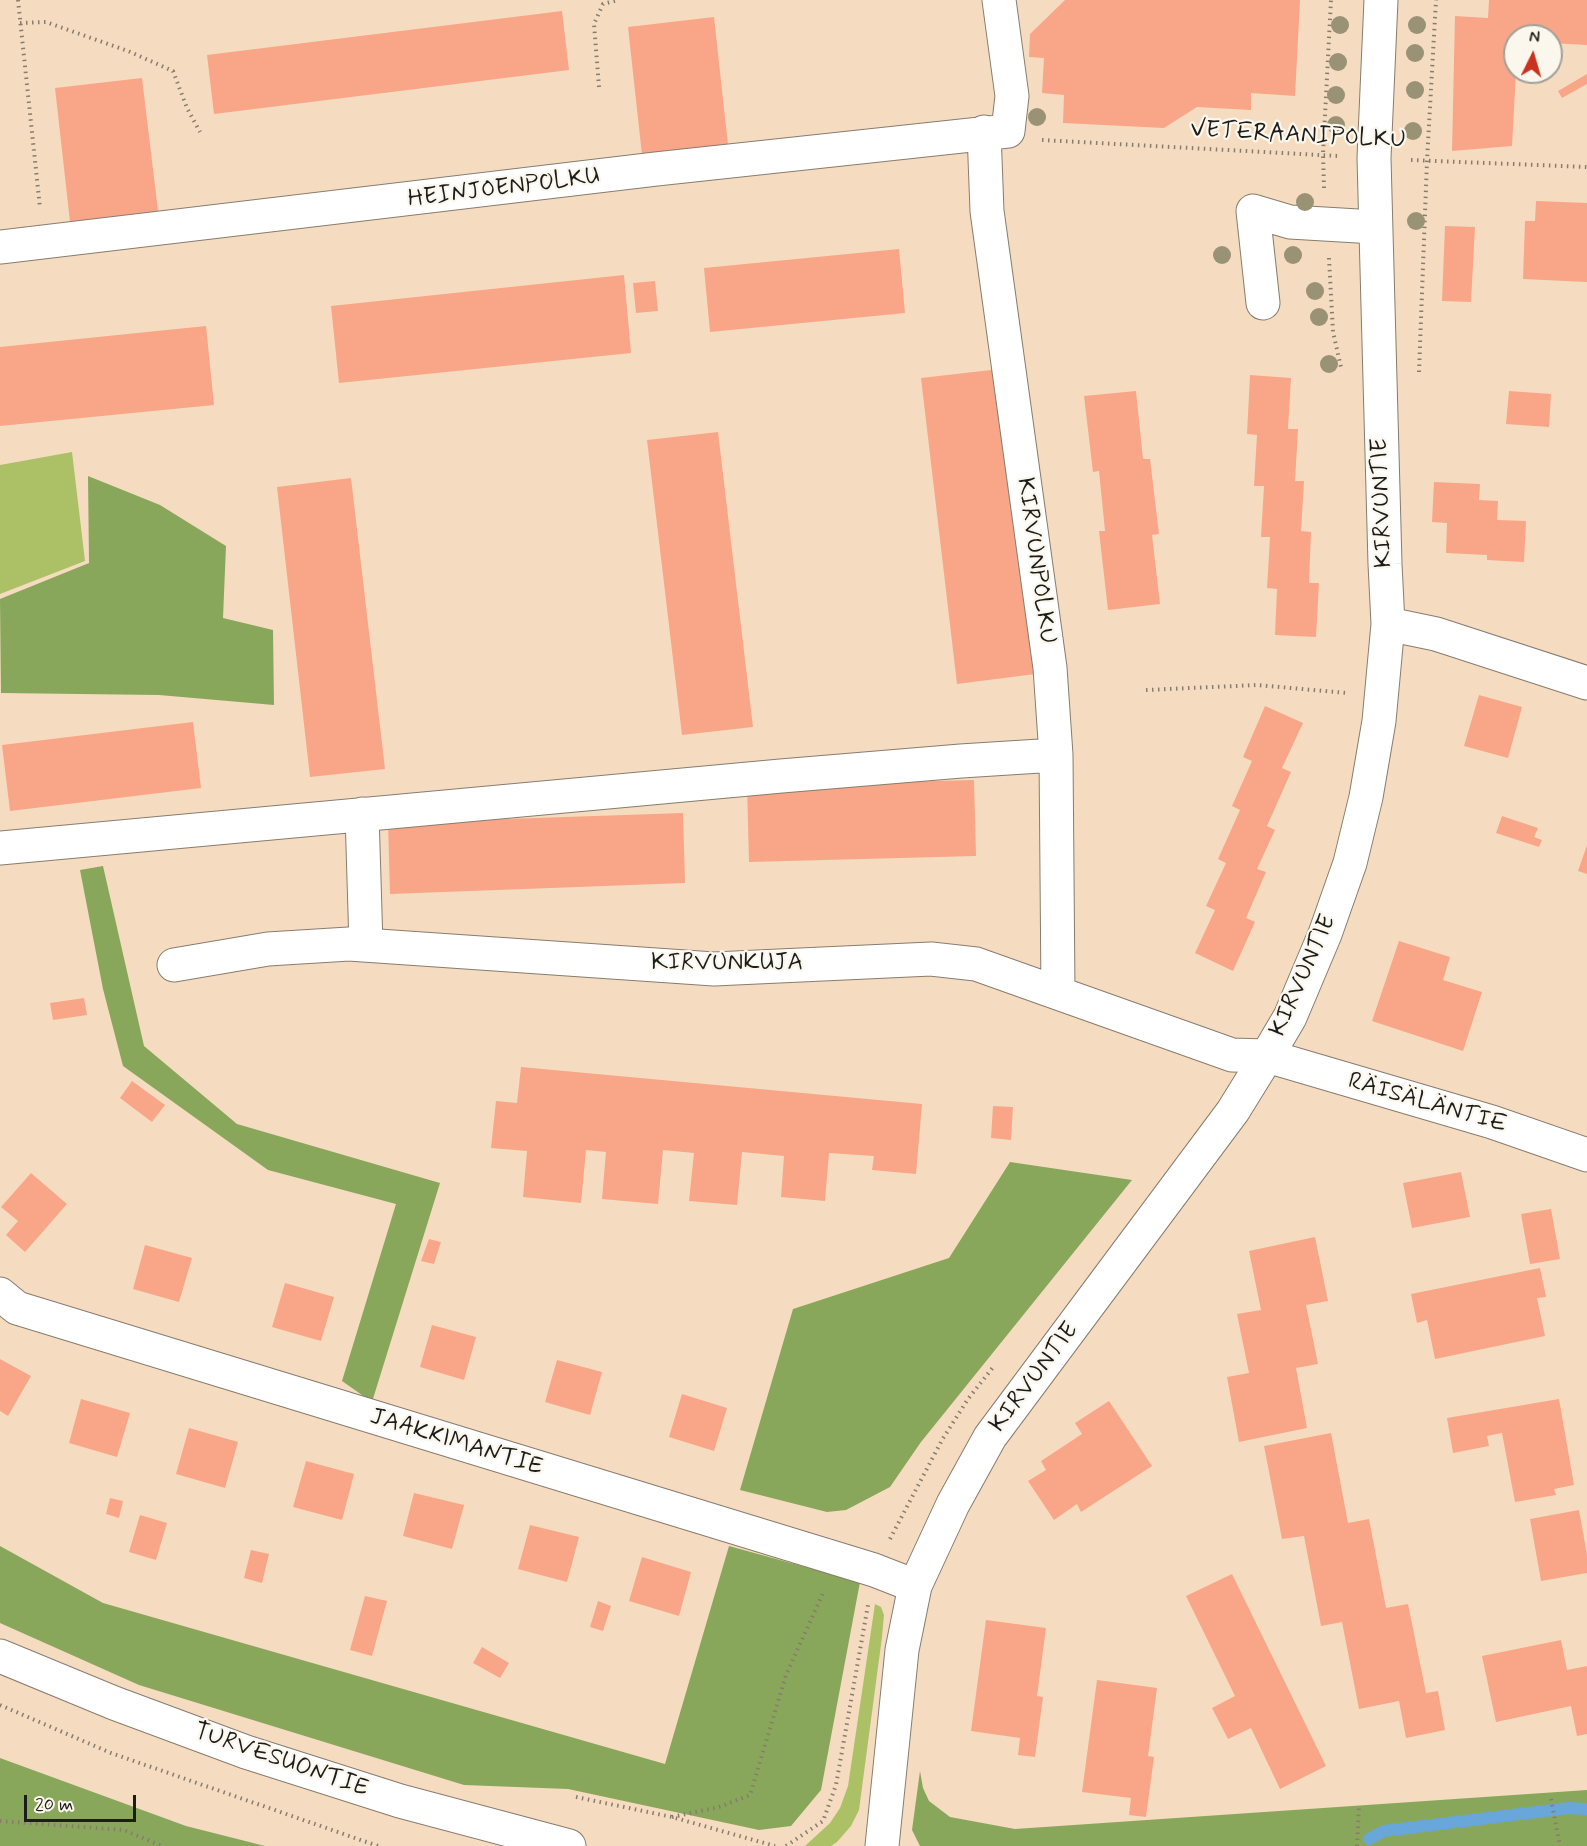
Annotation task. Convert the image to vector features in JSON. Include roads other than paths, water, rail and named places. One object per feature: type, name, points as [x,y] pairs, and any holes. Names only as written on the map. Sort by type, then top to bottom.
[{"type":"street","name":"KIRVUNPOLKU","points":[[999,0],[1012,96],[996,131],[987,212],[1050,668],[1056,755],[1058,992]]},
{"type":"street","name":"KIRVUNTIE","points":[[882,1846],[902,1650],[915,1586],[953,1504],[990,1437],[1226,1120],[1267,1056],[1290,1017],[1325,934],[1350,863],[1366,797],[1378,721],[1388,624],[1374,158],[1381,0]]},
{"type":"street","name":"HEINJOENPOLKU","points":[[0,247],[996,131]]},
{"type":"street","points":[[1263,303],[1253,211],[1290,222],[1375,227]]},
{"type":"street","points":[[1388,624],[1436,634],[1587,683]]},
{"type":"street","points":[[0,848],[950,762],[1056,755]]},
{"type":"street","points":[[362,814],[366,945]]},
{"type":"street","name":"KIRVUNKUJA","points":[[174,965],[268,949],[366,945],[714,969],[931,959],[976,964],[1232,1055],[1267,1056]]},
{"type":"street","name":"RÄISÄLÄNTIE","points":[[1267,1056],[1492,1122],[1587,1155]]},
{"type":"street","name":"JAAKKIMANTIE","points":[[0,1294],[17,1308],[839,1559],[915,1586]]},
{"type":"street","name":"TURVESUONTIE","points":[[0,1656],[246,1752],[400,1801],[569,1846]]},
{"type":"waterway","points":[[1369,1839],[1384,1831],[1569,1808],[1587,1809]]}]
